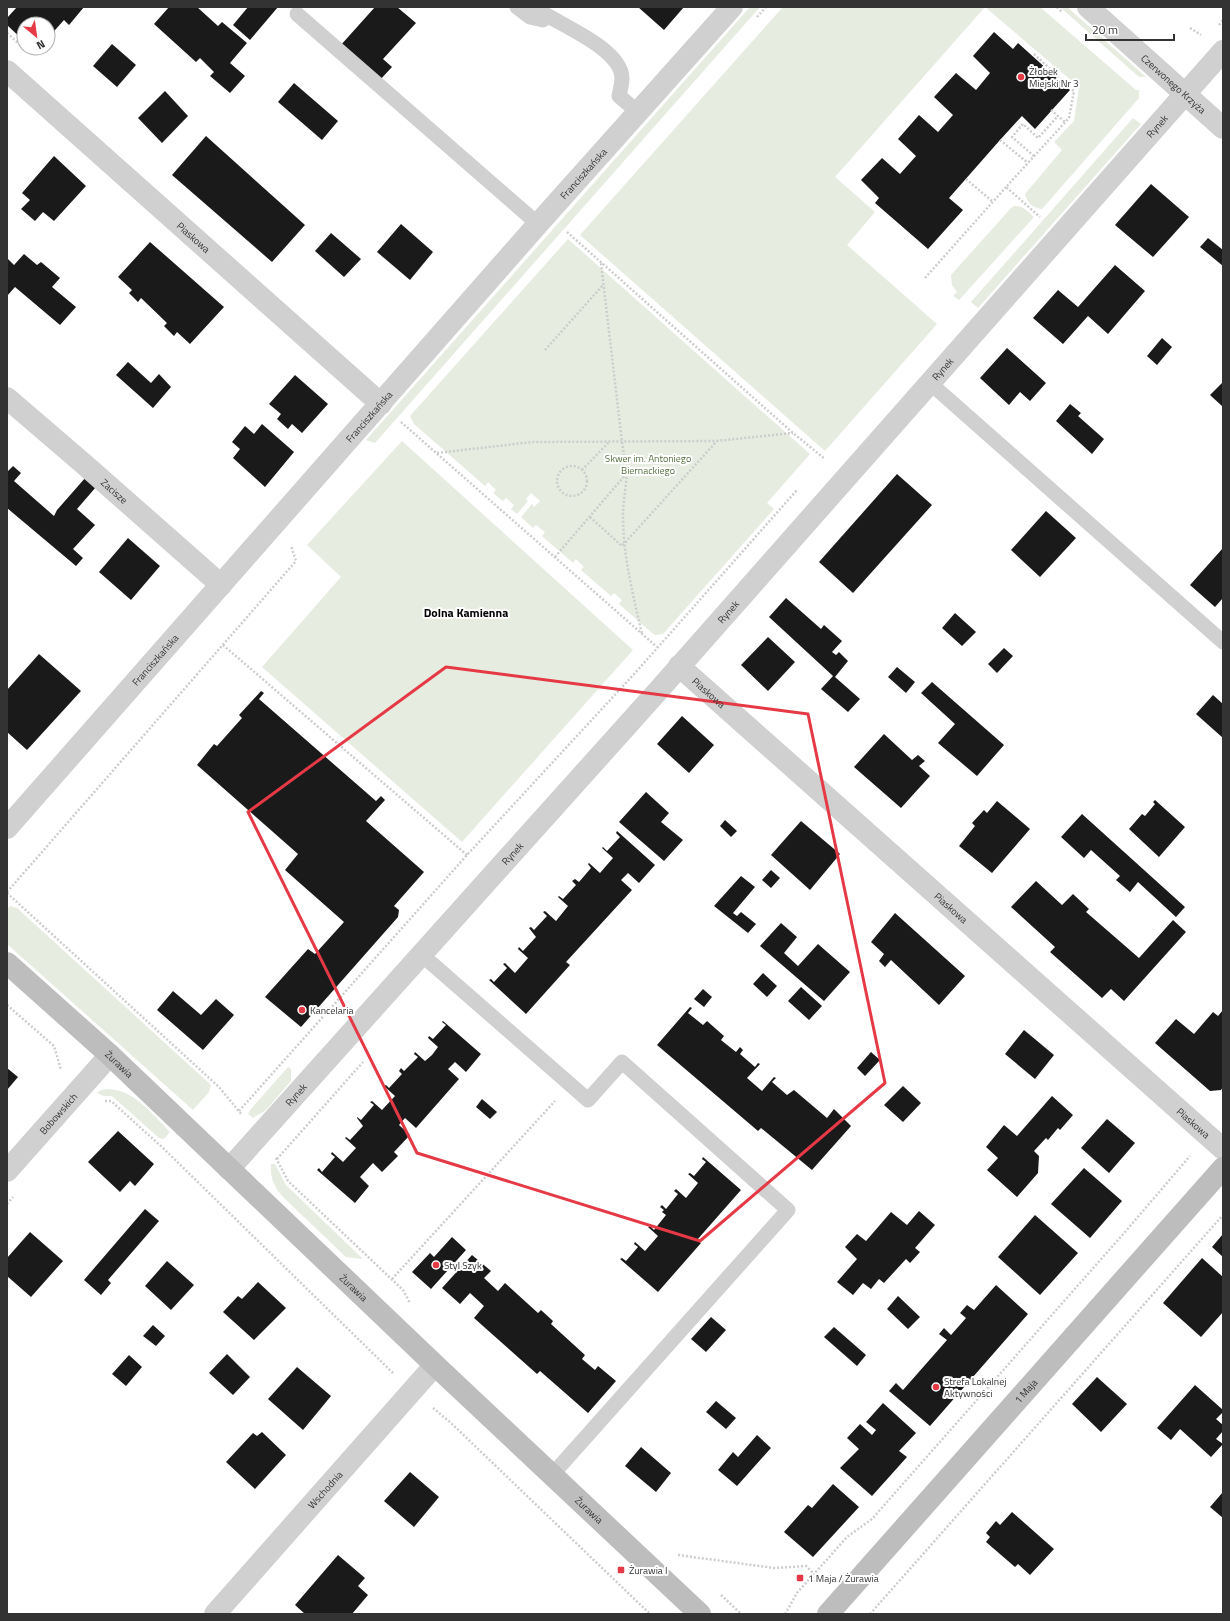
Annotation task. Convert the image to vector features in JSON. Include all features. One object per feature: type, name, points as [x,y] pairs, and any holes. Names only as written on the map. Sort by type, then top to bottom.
[{"type":"street","name":"Franciszkańska","points":[[7,828],[538,224],[639,113],[732,7]]},
{"type":"street","name":"Czerwonego Krzyża","points":[[1088,7],[1223,128]]},
{"type":"street","name":"Rynek","points":[[229,1169],[679,666],[1185,93],[1215,44]]},
{"type":"street","name":"Piaskowa","points":[[7,71],[381,404]]},
{"type":"street","name":"Zacisze","points":[[7,398],[221,585]]},
{"type":"street","name":"Piaskowa","points":[[679,666],[1215,1142]]},
{"type":"street","name":"Żurawia","points":[[7,963],[110,1055],[435,1365],[700,1614]]},
{"type":"street","name":"Bobowskich","points":[[7,1171],[110,1055]]},
{"type":"street","name":"1 Maja","points":[[828,1614],[1223,1168]]},
{"type":"street","name":"Wschodnia","points":[[215,1614],[435,1365]]},
{"type":"lane","points":[[517,7],[530,17],[540,20],[554,20]]},
{"type":"lane","points":[[534,7],[592,41],[612,58],[619,68],[622,78],[619,96],[639,113]]},
{"type":"lane","points":[[297,14],[538,224]]},
{"type":"lane","points":[[930,383],[1223,642]]},
{"type":"lane","points":[[422,955],[588,1100],[622,1062],[788,1210],[552,1475]]},
{"type":"path","points":[[756,19],[766,7]]},
{"type":"path","points":[[1190,28],[1215,44]]},
{"type":"path","points":[[925,278],[1069,118],[1074,91],[1034,54]]},
{"type":"path","points":[[1051,110],[1065,122]]},
{"type":"path","points":[[1034,156],[1012,136],[1023,124],[1038,138],[1058,116]]},
{"type":"path","points":[[1000,140],[1028,163]]},
{"type":"path","points":[[966,179],[993,202]]},
{"type":"path","points":[[1006,187],[1041,218]]},
{"type":"path","points":[[1036,223],[1046,212]]},
{"type":"path","points":[[561,238],[572,226]]},
{"type":"path","points":[[567,232],[793,433],[825,459]]},
{"type":"path","points":[[601,263],[627,473],[623,516],[625,542],[629,575],[642,634]]},
{"type":"path","points":[[545,350],[604,285]]},
{"type":"path","points":[[396,427],[406,416]]},
{"type":"path","points":[[401,422],[657,647]]},
{"type":"path","points":[[437,453],[532,442],[716,442],[793,433]]},
{"type":"path","points":[[582,470],[609,442]]},
{"type":"path","points":[[590,517],[622,546],[716,442]]},
{"type":"path","points":[[820,465],[830,453]]},
{"type":"path","points":[[574,466],[582,470],[587,478],[587,484],[582,492],[573,496],[559,490],[556,480],[560,471],[564,468],[574,466]]},
{"type":"path","points":[[554,557],[627,473]]},
{"type":"path","points":[[239,1111],[467,855],[657,647],[798,488]]},
{"type":"path","points":[[243,1116],[219,1087],[7,892],[296,561],[291,545]]},
{"type":"path","points":[[223,645],[467,855]]},
{"type":"path","points":[[7,1005],[54,1046],[62,1074]]},
{"type":"path","points":[[392,1279],[570,1084]]},
{"type":"path","points":[[103,1101],[111,1101],[163,1148],[378,1356],[393,1372],[392,1378]]},
{"type":"path","points":[[785,1614],[798,1593],[814,1574],[847,1538],[872,1519],[1125,1232],[1215,1142]]},
{"type":"path","points":[[272,1154],[277,1159],[288,1181],[403,1290],[413,1308]]},
{"type":"path","points":[[870,1614],[1223,1215]]},
{"type":"path","points":[[426,1409],[432,1407],[451,1423],[650,1614]]},
{"type":"path","points":[[672,1550],[684,1560]]},
{"type":"path","points":[[678,1555],[774,1568],[806,1566],[814,1574]]},
{"type":"path","points":[[718,1593],[741,1614]]},
{"type":"highlighted area","points":[[446,667],[808,714],[885,1083],[700,1241],[417,1153],[248,812]]},
{"type":"green space","points":[[750,7],[760,7],[375,443],[366,440]]},
{"type":"green space","points":[[783,7],[985,7],[835,177],[875,212],[847,245],[937,324],[825,451],[580,235]]},
{"type":"green space","points":[[985,7],[1040,7],[1136,90],[1139,90],[1139,98],[1042,209],[1036,208],[1031,204],[1027,200],[1025,194],[1062,150],[1054,142],[1074,121],[1079,87]]},
{"type":"green space","points":[[1060,7],[1067,7],[1146,77],[1139,77]]},
{"type":"green space","points":[[1133,118],[1141,124],[978,308],[971,302]]},
{"type":"green space","points":[[1014,206],[1023,208],[1034,217],[959,300],[953,296],[957,292],[952,285],[951,275]]},
{"type":"green space","name":"Skwer im. Antoniego Biernackiego","points":[[568,239],[810,454],[767,503],[774,509],[663,634],[655,635],[651,632],[619,604],[622,600],[614,593],[611,596],[581,570],[584,567],[576,559],[573,563],[542,536],[545,532],[536,525],[533,528],[521,517],[532,504],[534,507],[540,501],[531,493],[526,499],[528,501],[517,514],[511,509],[514,505],[506,498],[503,501],[493,493],[496,490],[488,482],[485,486],[414,424],[410,416]]},
{"type":"green space","points":[[402,441],[633,650],[462,842],[262,667],[341,577],[307,545]]},
{"type":"green space","points":[[10,906],[17,908],[211,1085],[209,1092],[193,1110],[7,944],[7,910]]},
{"type":"green space","points":[[288,1067],[291,1069],[291,1081],[266,1110],[253,1118],[248,1114],[250,1110]]},
{"type":"green space","points":[[107,1089],[126,1093],[134,1098],[150,1111],[170,1132],[164,1139],[159,1138],[112,1096],[104,1096],[97,1093],[101,1090]]},
{"type":"green space","points":[[271,1164],[275,1164],[286,1185],[363,1259],[346,1257],[283,1197],[273,1182]]},
{"type":"building","points":[[17,7],[84,7],[69,25],[64,20],[56,29],[56,16],[16,16],[16,33],[7,25],[7,18]]},
{"type":"building","points":[[169,7],[197,7],[218,26],[222,22],[247,43],[230,63],[245,76],[230,93],[210,76],[214,72],[200,58],[196,62],[154,24]]},
{"type":"building","points":[[248,7],[278,7],[250,40],[233,25]]},
{"type":"building","points":[[375,7],[397,7],[416,23],[383,59],[392,67],[379,81],[340,46]]},
{"type":"building","points":[[638,7],[684,7],[664,30]]},
{"type":"building","points":[[994,32],[1013,49],[1018,43],[1070,90],[1035,129],[1022,116],[1000,140],[949,198],[963,210],[928,249],[875,203],[879,198],[861,180],[882,158],[900,174],[916,156],[898,139],[919,115],[938,132],[953,115],[934,97],[956,73],[976,90],[990,73],[973,56]]},
{"type":"building","points":[[112,44],[136,65],[117,87],[93,66]]},
{"type":"building","points":[[294,83],[338,121],[322,140],[278,102]]},
{"type":"building","points":[[165,91],[188,116],[162,143],[138,118]]},
{"type":"building","points":[[206,136],[305,225],[272,262],[172,175]]},
{"type":"building","points":[[54,156],[86,186],[54,221],[43,212],[35,221],[21,209],[30,200],[22,193]]},
{"type":"building","points":[[1151,184],[1189,217],[1153,257],[1115,225]]},
{"type":"building","points":[[401,224],[433,252],[410,280],[377,252]]},
{"type":"building","points":[[331,233],[361,259],[344,277],[315,251]]},
{"type":"building","points":[[1208,238],[1223,250],[1223,266],[1200,247]]},
{"type":"building","points":[[150,242],[224,307],[190,344],[177,332],[174,336],[164,326],[167,323],[141,298],[138,302],[129,293],[132,290],[118,277]]},
{"type":"building","points":[[24,254],[37,265],[41,262],[60,278],[52,287],[76,307],[60,325],[15,287],[7,296],[7,258],[14,265]]},
{"type":"building","points":[[1115,265],[1145,291],[1108,334],[1088,316],[1063,344],[1033,318],[1058,290],[1078,307]]},
{"type":"building","points":[[1162,338],[1172,347],[1157,365],[1147,356]]},
{"type":"building","points":[[1007,348],[1046,383],[1030,401],[1020,392],[1009,405],[980,378]]},
{"type":"building","points":[[128,362],[151,383],[159,374],[171,387],[153,408],[116,375]]},
{"type":"building","points":[[295,375],[328,404],[302,433],[292,424],[288,429],[277,419],[281,414],[269,404]]},
{"type":"building","points":[[1222,383],[1223,405],[1222,406],[1210,395]]},
{"type":"building","points":[[1070,404],[1081,413],[1078,416],[1104,439],[1092,454],[1056,421]]},
{"type":"building","points":[[262,424],[294,452],[265,487],[233,458],[240,449],[232,442],[245,426],[254,434]]},
{"type":"building","points":[[13,466],[21,473],[14,481],[54,516],[57,510],[86,477],[96,487],[77,509],[95,525],[73,549],[83,558],[76,566],[7,508],[7,472]]},
{"type":"building","points":[[897,474],[932,505],[853,593],[819,562]]},
{"type":"building","points":[[1046,511],[1076,538],[1040,577],[1011,550]]},
{"type":"building","points":[[128,538],[160,566],[131,600],[99,572]]},
{"type":"building","points":[[1223,548],[1223,598],[1215,607],[1190,585]]},
{"type":"building","points":[[786,598],[821,629],[824,625],[842,641],[832,652],[836,655],[839,652],[848,661],[835,677],[860,699],[848,712],[821,689],[833,676],[769,617]]},
{"type":"building","points":[[955,613],[976,632],[962,646],[942,628]]},
{"type":"building","points":[[768,637],[795,662],[768,691],[741,665]]},
{"type":"building","points":[[1004,648],[1013,656],[997,673],[988,664]]},
{"type":"building","points":[[39,654],[81,691],[27,750],[7,732],[7,690]]},
{"type":"building","points":[[897,667],[915,682],[906,693],[888,677]]},
{"type":"building","points":[[932,682],[1004,745],[977,776],[938,743],[955,724],[921,693]]},
{"type":"building","points":[[261,691],[264,693],[259,699],[376,801],[381,796],[385,800],[366,821],[424,872],[394,906],[399,910],[398,917],[301,1027],[265,997],[308,949],[315,954],[344,922],[285,870],[298,854],[197,765],[214,744],[217,746],[242,718],[239,715]]},
{"type":"building","points":[[1213,695],[1223,704],[1223,738],[1196,714]]},
{"type":"building","points":[[682,716],[714,745],[689,773],[657,744]]},
{"type":"building","points":[[884,734],[912,760],[918,755],[925,761],[919,766],[930,776],[901,808],[854,767]]},
{"type":"building","points":[[646,792],[669,813],[661,822],[683,840],[664,861],[619,822]]},
{"type":"building","points":[[1155,800],[1185,827],[1159,857],[1129,829],[1142,814],[1145,816],[1155,804],[1153,802]]},
{"type":"building","points":[[997,801],[1030,829],[992,873],[959,846],[975,826],[972,823],[984,810],[987,813]]},
{"type":"building","points":[[1082,814],[1185,907],[1176,917],[1138,882],[1130,892],[1116,880],[1120,876],[1091,850],[1084,858],[1061,837]]},
{"type":"building","points":[[725,820],[737,831],[731,837],[720,826]]},
{"type":"building","points":[[801,821],[840,854],[810,890],[771,855]]},
{"type":"building","points":[[617,831],[655,865],[639,883],[628,873],[621,880],[632,890],[566,962],[570,965],[526,1014],[489,980],[491,979],[494,982],[507,968],[503,964],[505,963],[515,973],[528,958],[518,949],[519,947],[523,951],[536,937],[529,928],[531,927],[534,930],[547,916],[543,912],[545,911],[556,921],[568,906],[558,897],[559,896],[563,899],[576,885],[572,881],[575,879],[579,882],[591,868],[588,864],[589,863],[600,873],[613,858],[602,848],[603,847],[607,851],[620,837],[616,833]]},
{"type":"building","points":[[771,870],[780,878],[771,888],[762,880]]},
{"type":"building","points":[[741,876],[755,887],[733,913],[737,916],[741,912],[756,924],[748,933],[714,906]]},
{"type":"building","points":[[1036,881],[1062,905],[1073,894],[1089,909],[1086,912],[1139,958],[1173,920],[1186,932],[1124,1001],[1111,989],[1102,998],[1050,952],[1055,947],[1011,907]]},
{"type":"building","points":[[895,913],[965,976],[939,1005],[891,960],[885,967],[879,961],[884,954],[871,942]]},
{"type":"building","points":[[781,923],[797,937],[784,953],[798,966],[818,944],[850,972],[824,1001],[760,946]]},
{"type":"building","points":[[763,973],[777,986],[767,997],[753,984]]},
{"type":"building","points":[[801,987],[822,1006],[809,1020],[788,1001]]},
{"type":"building","points":[[703,989],[712,997],[704,1007],[694,999]]},
{"type":"building","points":[[173,991],[201,1015],[216,999],[234,1015],[203,1050],[157,1010]]},
{"type":"building","points":[[690,1007],[692,1008],[688,1013],[703,1025],[707,1021],[724,1036],[721,1040],[736,1052],[740,1047],[743,1050],[740,1054],[755,1067],[758,1063],[760,1064],[747,1078],[762,1091],[774,1077],[776,1078],[772,1082],[787,1095],[794,1090],[827,1118],[834,1109],[851,1126],[812,1170],[761,1128],[758,1131],[657,1045]]},
{"type":"building","points":[[1223,1010],[1223,1087],[1221,1090],[1210,1091],[1155,1043],[1176,1019],[1194,1034],[1213,1012],[1218,1016]]},
{"type":"building","points":[[443,1021],[481,1054],[466,1072],[455,1062],[448,1069],[459,1079],[416,1128],[405,1118],[399,1125],[410,1135],[394,1152],[398,1156],[382,1172],[373,1163],[360,1177],[369,1186],[355,1203],[317,1170],[319,1168],[322,1172],[335,1157],[331,1154],[332,1152],[343,1162],[356,1148],[345,1138],[346,1137],[350,1140],[363,1126],[357,1117],[361,1120],[374,1105],[370,1102],[372,1101],[382,1110],[395,1096],[384,1086],[386,1085],[389,1088],[402,1074],[399,1071],[401,1068],[404,1071],[418,1057],[414,1054],[415,1052],[425,1061],[432,1055],[438,1047],[428,1038],[429,1036],[433,1039],[446,1025],[442,1022]]},
{"type":"building","points":[[1024,1030],[1054,1055],[1035,1079],[1005,1054]]},
{"type":"building","points":[[871,1052],[880,1060],[865,1076],[857,1068]]},
{"type":"building","points":[[7,1068],[18,1077],[7,1090]]},
{"type":"building","points":[[903,1086],[921,1103],[903,1122],[884,1105]]},
{"type":"building","points":[[1052,1096],[1073,1115],[1060,1130],[1058,1128],[1048,1140],[1046,1138],[1034,1151],[1039,1156],[1038,1173],[1017,1197],[987,1170],[998,1158],[986,1147],[1004,1125],[1017,1136]]},
{"type":"building","points":[[482,1099],[497,1112],[490,1119],[476,1107]]},
{"type":"building","points":[[1107,1119],[1135,1143],[1109,1173],[1081,1148]]},
{"type":"building","points":[[118,1131],[154,1164],[135,1186],[130,1181],[120,1192],[88,1162]]},
{"type":"building","points":[[703,1157],[741,1190],[697,1240],[701,1243],[658,1292],[620,1259],[622,1258],[626,1261],[638,1247],[634,1244],[635,1242],[645,1251],[658,1236],[648,1227],[650,1226],[654,1230],[666,1215],[662,1212],[664,1210],[660,1207],[662,1205],[666,1209],[678,1194],[674,1191],[676,1189],[686,1198],[698,1183],[688,1174],[690,1173],[694,1176],[706,1162],[702,1159]]},
{"type":"building","points":[[1084,1168],[1122,1201],[1090,1238],[1051,1204]]},
{"type":"building","points":[[145,1209],[159,1221],[108,1280],[111,1283],[101,1295],[84,1280]]},
{"type":"building","points":[[919,1211],[935,1225],[915,1248],[920,1252],[910,1263],[906,1259],[884,1283],[879,1279],[871,1289],[863,1283],[853,1295],[837,1282],[857,1259],[845,1247],[857,1234],[866,1241],[891,1212],[907,1225]]},
{"type":"building","points":[[1035,1215],[1078,1253],[1040,1295],[998,1257]]},
{"type":"building","points":[[30,1232],[63,1261],[31,1297],[7,1276],[7,1258]]},
{"type":"building","points":[[1223,1234],[1223,1257],[1212,1247]]},
{"type":"building","name":"Styl Szyk","points":[[452,1237],[466,1250],[431,1289],[412,1272],[430,1253],[434,1257]]},
{"type":"building","points":[[472,1255],[491,1271],[484,1278],[498,1291],[505,1283],[538,1313],[541,1310],[553,1321],[551,1324],[585,1355],[582,1359],[595,1370],[598,1366],[616,1381],[588,1413],[540,1371],[537,1374],[474,1318],[484,1306],[470,1293],[460,1304],[442,1288]]},
{"type":"building","points":[[1202,1258],[1223,1277],[1223,1312],[1201,1337],[1163,1303]]},
{"type":"building","points":[[167,1261],[194,1285],[171,1310],[145,1286]]},
{"type":"building","points":[[258,1282],[286,1308],[254,1340],[223,1312],[238,1296],[242,1299]]},
{"type":"building","points":[[996,1285],[1028,1314],[930,1426],[889,1391],[896,1383],[903,1390],[947,1340],[939,1334],[944,1328],[951,1335],[966,1318],[960,1313],[967,1305],[974,1310]]},
{"type":"building","points":[[898,1296],[920,1317],[908,1329],[887,1309]]},
{"type":"building","points":[[711,1317],[726,1330],[706,1352],[691,1339]]},
{"type":"building","points":[[153,1325],[165,1336],[156,1346],[143,1336]]},
{"type":"building","points":[[834,1327],[866,1355],[857,1366],[824,1337]]},
{"type":"building","points":[[227,1354],[250,1377],[233,1395],[209,1373]]},
{"type":"building","points":[[129,1355],[142,1367],[126,1386],[112,1374]]},
{"type":"building","points":[[297,1367],[331,1396],[303,1430],[268,1399]]},
{"type":"building","points":[[1097,1377],[1127,1404],[1101,1432],[1072,1404]]},
{"type":"building","points":[[1195,1385],[1223,1410],[1223,1412],[1216,1419],[1223,1425],[1223,1431],[1216,1439],[1223,1444],[1211,1457],[1180,1429],[1171,1440],[1157,1428]]},
{"type":"building","points":[[716,1401],[736,1418],[726,1429],[706,1412]]},
{"type":"building","points":[[883,1403],[916,1433],[899,1451],[907,1457],[872,1496],[840,1468],[859,1449],[847,1438],[860,1424],[872,1435],[876,1430],[866,1422]]},
{"type":"building","points":[[262,1432],[286,1455],[255,1489],[226,1462],[253,1433],[257,1436]]},
{"type":"building","points":[[757,1435],[771,1448],[737,1486],[718,1470],[733,1452],[738,1457]]},
{"type":"building","points":[[641,1447],[671,1473],[656,1492],[625,1466]]},
{"type":"building","points":[[410,1472],[439,1497],[414,1527],[384,1501]]},
{"type":"building","points":[[833,1484],[859,1507],[813,1557],[784,1532],[808,1505],[812,1508]]},
{"type":"building","points":[[1223,1492],[1223,1518],[1210,1507]]},
{"type":"building","points":[[1012,1512],[1054,1549],[1030,1575],[1018,1564],[1015,1567],[986,1542],[990,1537],[986,1533],[996,1521],[1000,1525]]},
{"type":"building","points":[[338,1555],[365,1578],[358,1586],[368,1595],[352,1614],[305,1614],[295,1605]]},
{"type":"place","name":"Żłobek Miejski Nr 3","points":[[1021,77]]},
{"type":"place","name":"Kancelaria","points":[[302,1010]]},
{"type":"place","name":"Styl Szyk","points":[[436,1265]]},
{"type":"place","name":"Strefa Lokalnej Aktywności","points":[[936,1387]]},
{"type":"place","name":"Żurawia I","points":[[621,1570]]},
{"type":"place","name":"1 Maja / Żurawia","points":[[800,1578]]},
{"type":"district","name":"Dolna Kamienna","points":[[466,612]]}]
